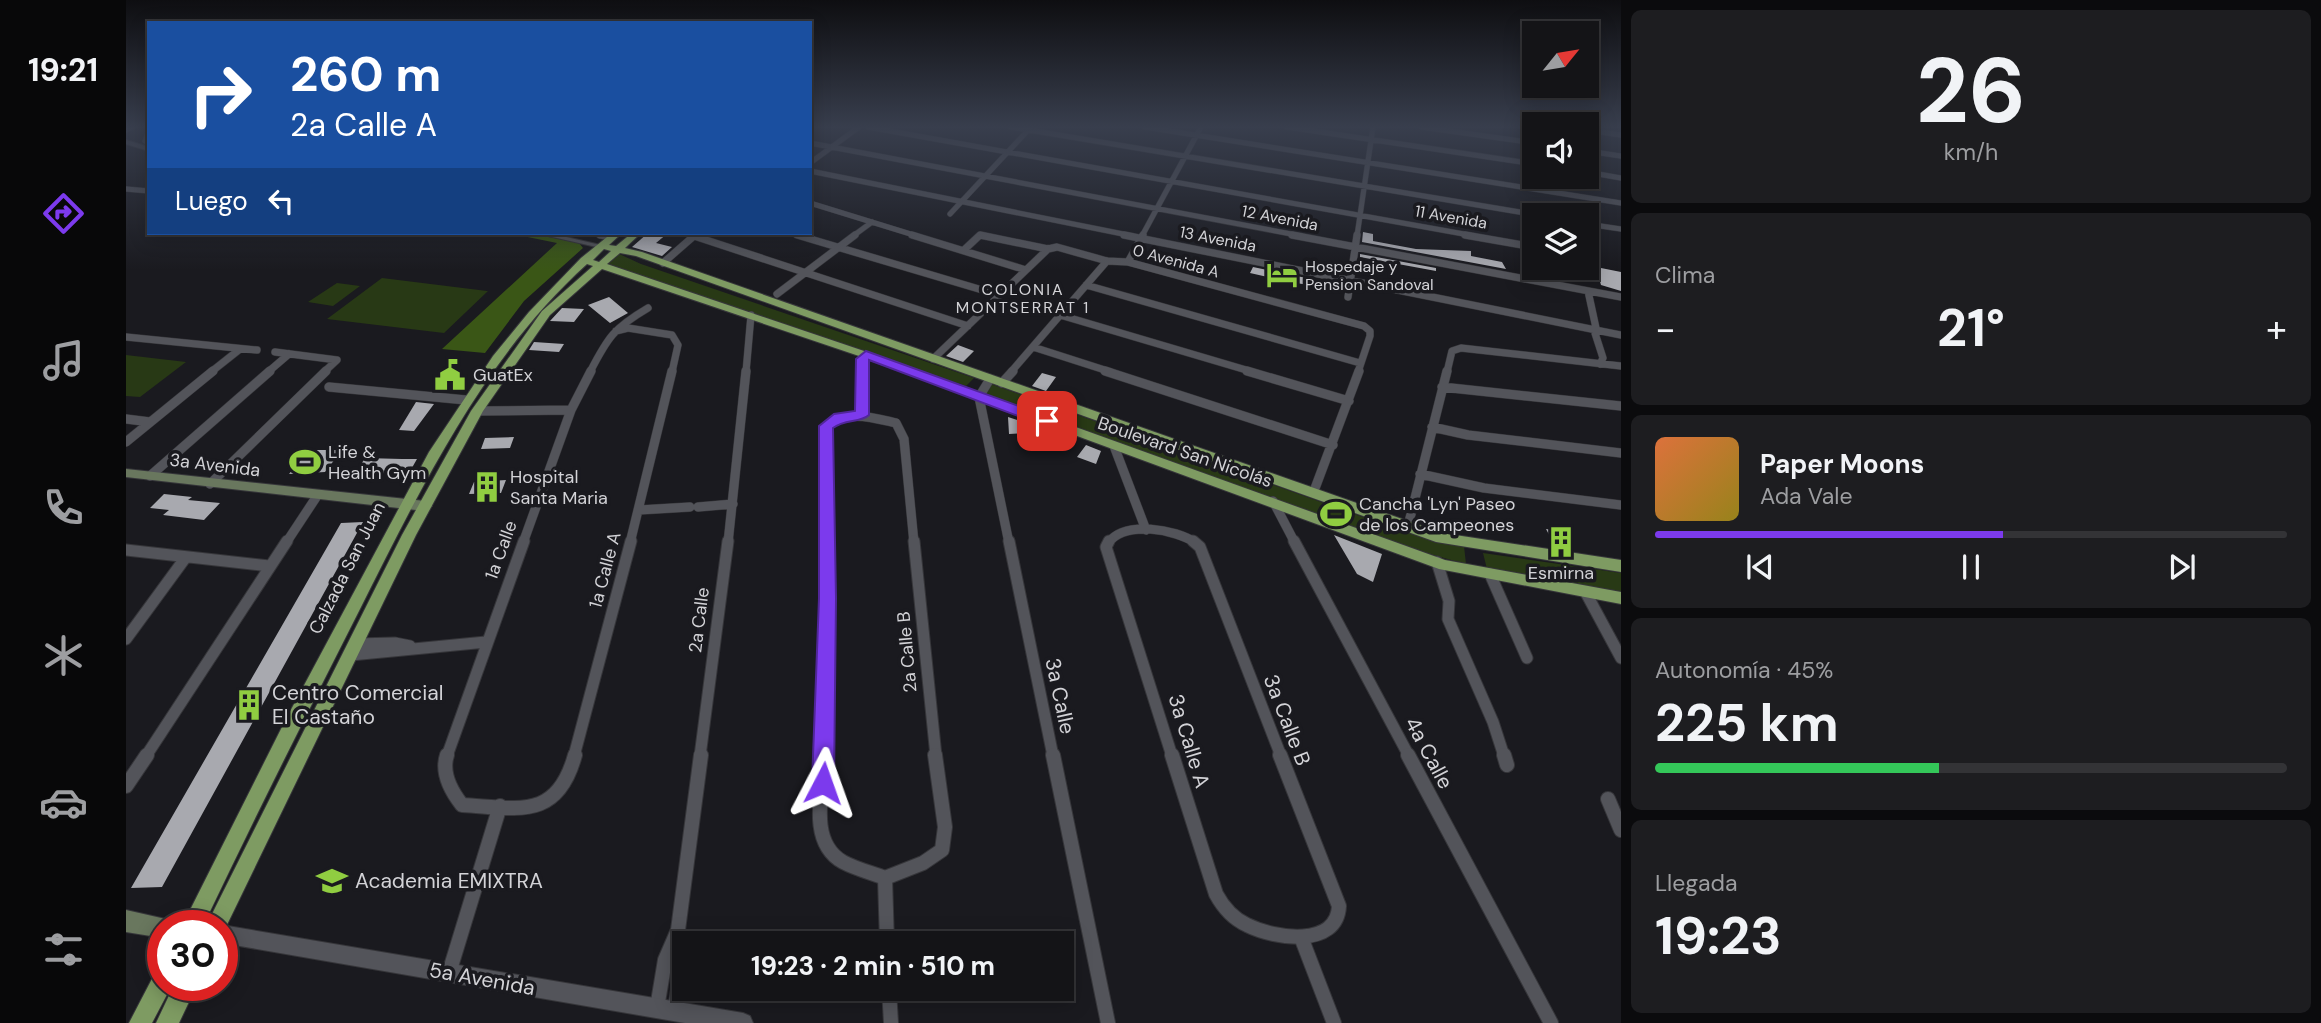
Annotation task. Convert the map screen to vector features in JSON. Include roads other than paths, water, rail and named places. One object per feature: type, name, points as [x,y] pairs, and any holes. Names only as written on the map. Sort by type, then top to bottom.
[{"type":"main road","name":"Boulevard San Nicolás","points":[[601,246],[616,239],[639,254],[663,263],[1441,538],[1621,566]]},
{"type":"main road","points":[[224,910],[425,506],[477,411],[546,313],[599,264],[616,239]]},
{"type":"main road","name":"Calzada San Juan","points":[[199,910],[406,505],[466,400],[535,309],[601,246]]},
{"type":"main road","points":[[625,272],[622,264],[639,254]]},
{"type":"main road","name":"Boulevard San Nicolás","points":[[584,260],[866,355],[1437,562],[1621,598]]},
{"type":"main road","name":"3a Avenida","points":[[126,473],[425,506]]},
{"type":"main road","points":[[1470,544],[1484,573]]},
{"type":"main road","points":[[126,921],[147,924]]},
{"type":"main road","points":[[140,1023],[152,1001]]},
{"type":"main road","points":[[167,1023],[178,1001]]},
{"type":"street","name":"13 Avenida","points":[[828,175],[1621,335]]},
{"type":"street","name":"12 Avenida","points":[[978,175],[1621,298]]},
{"type":"street","name":"11 Avenida","points":[[1137,175],[1522,245]]},
{"type":"street","points":[[1128,262],[1175,175]]},
{"type":"street","points":[[1297,175],[1522,212]]},
{"type":"street","points":[[1348,297],[1366,175]]},
{"type":"street","points":[[1447,175],[1621,203]]},
{"type":"street","points":[[950,214],[985,176]]},
{"type":"street","points":[[126,189],[147,191]]},
{"type":"street","points":[[812,205],[965,249],[1026,270]]},
{"type":"street","points":[[777,294],[872,222]]},
{"type":"street","points":[[1599,226],[1621,229]]},
{"type":"street","points":[[548,235],[601,246]]},
{"type":"street","points":[[566,239],[572,235]]},
{"type":"street","points":[[663,263],[695,235]]},
{"type":"street","points":[[699,235],[968,326]]},
{"type":"street","points":[[799,235],[999,295]]},
{"type":"street","name":"0 Avenida A","points":[[965,249],[980,235],[1048,249],[1057,247],[1107,261],[1128,262],[1364,326],[1370,331],[1370,336],[1360,363]]},
{"type":"street","points":[[933,359],[1048,249]]},
{"type":"street","points":[[979,397],[1032,347],[1107,261]]},
{"type":"street","points":[[1086,285],[1360,363],[1349,401],[1314,491]]},
{"type":"street","points":[[1588,291],[1603,358],[1600,364]]},
{"type":"street","name":"1a Calle","points":[[500,806],[462,804],[449,789],[445,761],[571,410],[607,340],[621,324],[648,308]]},
{"type":"street","name":"2a Calle","points":[[666,1010],[682,961],[678,930],[733,504],[751,315]]},
{"type":"street","points":[[1060,315],[1349,401]]},
{"type":"street","name":"1a Calle A","points":[[500,806],[529,808],[553,798],[569,778],[639,510],[678,345],[672,335],[628,328],[616,331]]},
{"type":"street","points":[[1597,330],[1609,359],[1621,366]]},
{"type":"street","points":[[126,337],[257,351]]},
{"type":"street","points":[[1032,347],[1333,445]]},
{"type":"street","points":[[1408,526],[1452,351],[1461,348],[1621,366]]},
{"type":"street","points":[[126,442],[240,349]]},
{"type":"street","points":[[210,484],[337,360],[275,352]]},
{"type":"street","points":[[150,476],[289,354]]},
{"type":"street","points":[[866,355],[860,364],[862,415],[839,417],[826,426],[826,726],[820,830],[828,850],[843,862],[884,878],[886,931]]},
{"type":"street","points":[[329,387],[466,400]]},
{"type":"street","points":[[1442,387],[1621,406]]},
{"type":"street","name":"3a Calle","points":[[979,397],[1108,1023]]},
{"type":"street","points":[[477,411],[571,410]]},
{"type":"street","name":"2a Calle B","points":[[862,415],[896,423],[904,439],[944,827],[942,850],[923,863],[884,878]]},
{"type":"street","points":[[126,419],[150,422]]},
{"type":"street","points":[[1432,427],[1468,435],[1621,453]]},
{"type":"street","points":[[1115,446],[1146,530]]},
{"type":"street","points":[[1420,474],[1485,488],[1621,505]]},
{"type":"street","points":[[128,781],[317,496]]},
{"type":"street","name":"4a Calle","points":[[1273,501],[1550,1023]]},
{"type":"street","points":[[639,510],[733,504]]},
{"type":"street","name":"3a Calle A","points":[[1146,530],[1117,534],[1110,539],[1106,548],[1213,888],[1226,911],[1245,924],[1301,937]]},
{"type":"street","name":"3a Calle B","points":[[1146,530],[1177,534],[1192,540],[1200,547],[1339,906],[1341,917],[1337,926],[1301,937]]},
{"type":"street","points":[[126,550],[269,566]]},
{"type":"street","points":[[126,639],[186,558]]},
{"type":"street","points":[[1437,562],[1449,601],[1448,619],[1493,722],[1507,765]]},
{"type":"street","points":[[1484,573],[1527,658]]},
{"type":"street","points":[[1586,593],[1621,658]]},
{"type":"street","points":[[353,650],[391,652],[414,647],[486,642]]},
{"type":"street","points":[[1608,799],[1621,830]]},
{"type":"street","points":[[449,973],[500,806]]},
{"type":"street","name":"5a Avenida","points":[[238,937],[743,1023]]},
{"type":"street","points":[[1301,937],[1334,1023]]},
{"type":"street","points":[[890,1001],[891,1023]]},
{"type":"place","name":"Hospedaje y Pension Sandoval","points":[[1282,275]]},
{"type":"place","name":"GuatEx","points":[[450,375]]},
{"type":"place","name":"Life & Health Gym","points":[[305,462]]},
{"type":"place","name":"Hospital Santa Maria","points":[[487,487]]},
{"type":"place","name":"Cancha 'Lyn' Paseo de los Campeones","points":[[1336,514]]},
{"type":"place","name":"Esmirna","points":[[1561,542]]},
{"type":"place","name":"Centro Comercial El Castaño","points":[[249,705]]},
{"type":"place","name":"Academia EMIXTRA","points":[[332,881]]},
{"type":"district","name":"COLONIA MONTSERRAT 1","points":[[1023,298]]}]
